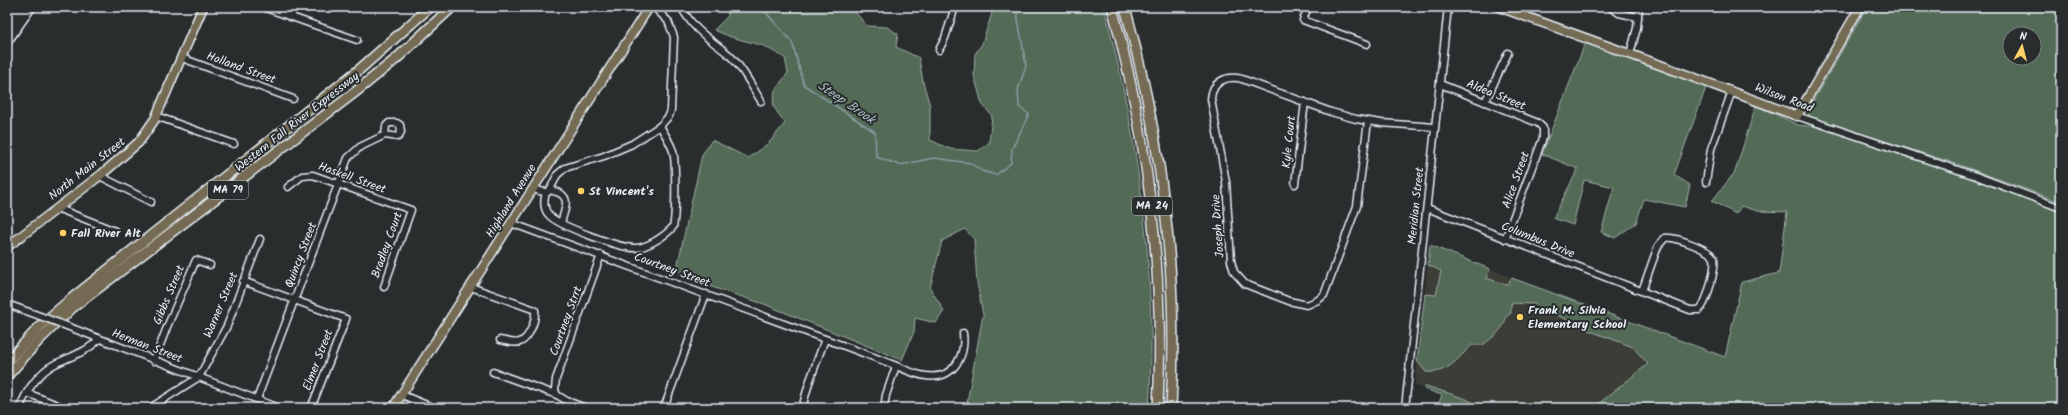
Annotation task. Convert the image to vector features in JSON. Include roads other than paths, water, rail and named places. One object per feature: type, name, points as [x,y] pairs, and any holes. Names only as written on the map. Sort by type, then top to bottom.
[{"type":"highway","name":"Western Fall River Expressway","points":[[7,361],[42,324],[70,300],[346,80],[430,7]]},
{"type":"highway","name":"Western Fall River Expressway","points":[[7,376],[38,340],[80,302],[340,104],[400,55],[452,7]]},
{"type":"highway","name":"MA 24","points":[[1112,7],[1136,102],[1153,210],[1160,318],[1158,408]]},
{"type":"highway","name":"MA 24","points":[[1125,7],[1148,97],[1165,205],[1172,302],[1171,408]]},
{"type":"main road","name":"North Main Street","points":[[8,244],[100,176],[133,149],[149,130],[182,58],[203,7]]},
{"type":"main road","name":"Highland Avenue","points":[[393,408],[648,7]]},
{"type":"main road","name":"Wilson Road","points":[[1499,7],[1797,116]]},
{"type":"main road","points":[[1797,116],[1860,7]]},
{"type":"street","points":[[263,7],[357,40]]},
{"type":"street","points":[[290,17],[296,7]]},
{"type":"street","points":[[654,7],[670,25],[675,39],[671,109],[669,116],[660,126],[632,144],[604,156],[565,168],[557,175],[548,191],[545,204],[547,213],[573,229],[632,248],[644,246],[672,229],[675,212],[674,156],[668,138],[660,126]]},
{"type":"street","points":[[681,7],[690,22],[701,34],[727,53],[734,61],[761,101]]},
{"type":"street","points":[[939,50],[945,38],[955,7]]},
{"type":"street","points":[[1308,7],[1303,20],[1368,44]]},
{"type":"street","name":"Meridian Street","points":[[1405,408],[1448,7]]},
{"type":"street","points":[[1610,7],[1619,13],[1638,17]]},
{"type":"street","points":[[1630,54],[1637,28],[1639,7]]},
{"type":"street","points":[[1485,102],[1508,53]]},
{"type":"street","name":"Holland Street","points":[[182,58],[293,99]]},
{"type":"street","name":"Joseph Drive","points":[[1368,122],[1357,206],[1327,289],[1321,298],[1310,304],[1299,304],[1248,286],[1241,280],[1233,269],[1230,254],[1226,182],[1211,95],[1220,81],[1231,77],[1242,79],[1331,112],[1368,122],[1435,127]]},
{"type":"street","name":"Aldea Street","points":[[1440,84],[1538,123],[1544,128]]},
{"type":"street","points":[[1706,182],[1711,149],[1732,91]]},
{"type":"street","name":"Kyle Court","points":[[1295,184],[1304,102]]},
{"type":"street","points":[[156,116],[234,144]]},
{"type":"street","name":"Wilson Road","points":[[1797,116],[1976,176],[2061,208]]},
{"type":"street","name":"Alice Street","points":[[1505,239],[1543,138],[1544,128]]},
{"type":"street","name":"Quincy Street","points":[[257,400],[348,158],[353,152],[385,135]]},
{"type":"street","name":"Haskell Street","points":[[288,187],[302,176],[308,174],[411,210]]},
{"type":"street","points":[[100,176],[151,202]]},
{"type":"street","points":[[533,188],[539,191],[548,191],[561,194],[566,202],[567,209],[561,223]]},
{"type":"street","points":[[57,208],[115,231]]},
{"type":"street","name":"Columbus Drive","points":[[1427,208],[1642,291]]},
{"type":"street","name":"Bradley Court","points":[[384,287],[411,210]]},
{"type":"street","name":"Courtney Street","points":[[511,223],[602,255],[926,376],[937,376],[946,373],[953,368],[963,353],[963,333]]},
{"type":"street","points":[[1665,238],[1673,238],[1700,248],[1710,253],[1714,258],[1715,265],[1705,302],[1699,310],[1685,309],[1642,291],[1658,246],[1665,238]]},
{"type":"street","name":"Warner Street","points":[[199,377],[227,326],[260,239]]},
{"type":"street","name":"Courtney Strrt","points":[[557,395],[555,390],[556,379],[602,255]]},
{"type":"street","name":"Gibbs Street","points":[[154,362],[169,321],[196,260],[210,265]]},
{"type":"street","points":[[244,281],[296,299]]},
{"type":"street","points":[[471,287],[535,310],[532,325],[523,340],[518,342],[500,340]]},
{"type":"street","points":[[664,408],[706,294]]},
{"type":"street","name":"Elmer Street","points":[[296,299],[346,319],[311,408]]},
{"type":"street","name":"Herman Street","points":[[7,304],[64,325],[154,362],[199,377],[278,408]]},
{"type":"street","points":[[802,408],[809,383],[825,339]]},
{"type":"street","points":[[20,408],[27,393],[39,377],[53,365],[93,346],[98,340]]},
{"type":"street","points":[[884,408],[886,395],[896,366]]},
{"type":"street","points":[[493,372],[557,395],[564,400],[586,408]]},
{"type":"street","points":[[150,408],[199,377]]},
{"type":"street","points":[[27,393],[65,408]]},
{"type":"street","points":[[402,395],[434,408]]},
{"type":"waterway","name":"Steep Brook","points":[[761,7],[792,42],[804,85],[875,132],[876,157],[900,165],[934,158],[970,163],[982,171],[996,175],[1011,163],[1012,149],[1029,114],[1019,107],[1018,90],[1026,66],[1016,7]]},
{"type":"railway","points":[[7,50],[37,7]]},
{"type":"place","name":"St Vincent's","points":[[581,191]]},
{"type":"place","name":"Fall River Alt","points":[[63,233]]},
{"type":"place","name":"Frank M. Silvia Elementary School","points":[[1520,317]]}]
